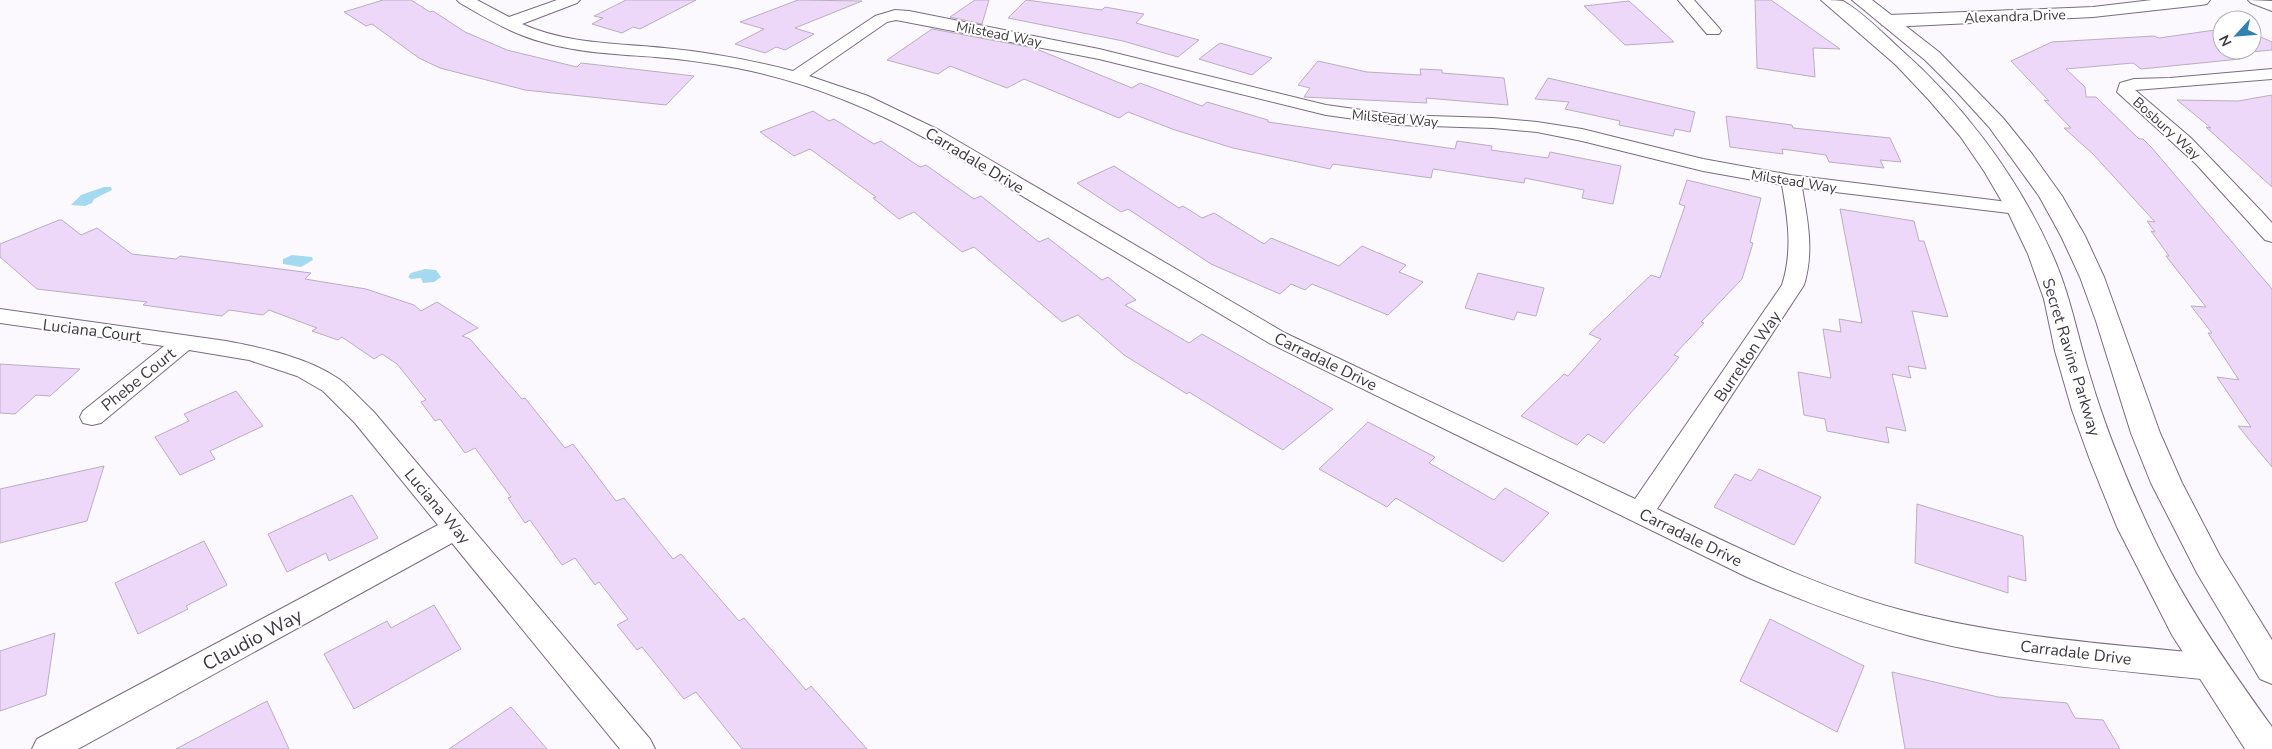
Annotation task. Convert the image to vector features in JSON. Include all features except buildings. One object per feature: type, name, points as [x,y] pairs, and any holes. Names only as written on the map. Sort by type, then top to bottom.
[{"type":"main road","name":"Secret Ravine Parkway","points":[[1830,0],[1889,21],[1934,60],[1986,112],[2016,149],[2060,214],[2077,243],[2105,309],[2139,418],[2176,504],[2222,589],[2272,670]]},
{"type":"main road","name":"Alexandra Drive","points":[[1889,21],[2094,12],[2200,0]]},
{"type":"main road","name":"Secret Ravine Parkway","points":[[1860,11],[1949,109],[1995,172],[2017,208],[2032,237],[2057,299],[2070,357],[2085,406],[2118,494],[2139,542],[2171,603],[2266,749]]},
{"type":"main road","points":[[2017,208],[2060,214]]},
{"type":"street","name":"Carradale Drive","points":[[465,0],[535,35],[565,43],[697,57],[795,77],[840,91],[895,114],[1277,338],[1640,513],[1805,590],[1887,618],[1950,634],[1995,642],[2211,667]]},
{"type":"street","points":[[508,23],[572,0]]},
{"type":"street","points":[[1686,0],[1713,31]]},
{"type":"street","points":[[2256,0],[2272,6]]},
{"type":"street","name":"Milstead Way","points":[[795,77],[881,19],[895,15],[909,16],[1099,54],[1326,110],[1383,119],[1512,124],[1559,130],[1703,165],[1791,182],[2017,208]]},
{"type":"street","name":"Bosbury Way","points":[[2249,210],[2182,139],[2126,92],[2126,86],[2272,74]]},
{"type":"street","name":"Burrelton Way","points":[[1640,513],[1793,286],[1798,271],[1800,242],[1791,182]]},
{"type":"street","points":[[2249,210],[2272,212]]},
{"type":"street","points":[[2249,210],[2272,236]]},
{"type":"street","name":"Luciana Court","points":[[0,316],[184,342]]},
{"type":"street","name":"Phebe Court","points":[[92,417],[184,342]]},
{"type":"street","name":"Luciana Way","points":[[184,342],[226,348],[271,358],[305,371],[331,385],[364,417],[639,749]]},
{"type":"street","name":"Claudio Way","points":[[48,749],[456,528]]},
{"type":"water","points":[[104,187],[111,187],[112,190],[85,206],[71,205],[81,195]]},
{"type":"water","points":[[292,255],[312,257],[313,260],[301,267],[283,264],[283,259]]},
{"type":"water","points":[[425,269],[436,270],[441,277],[434,282],[423,283],[421,278],[411,279],[408,277],[411,273]]}]
